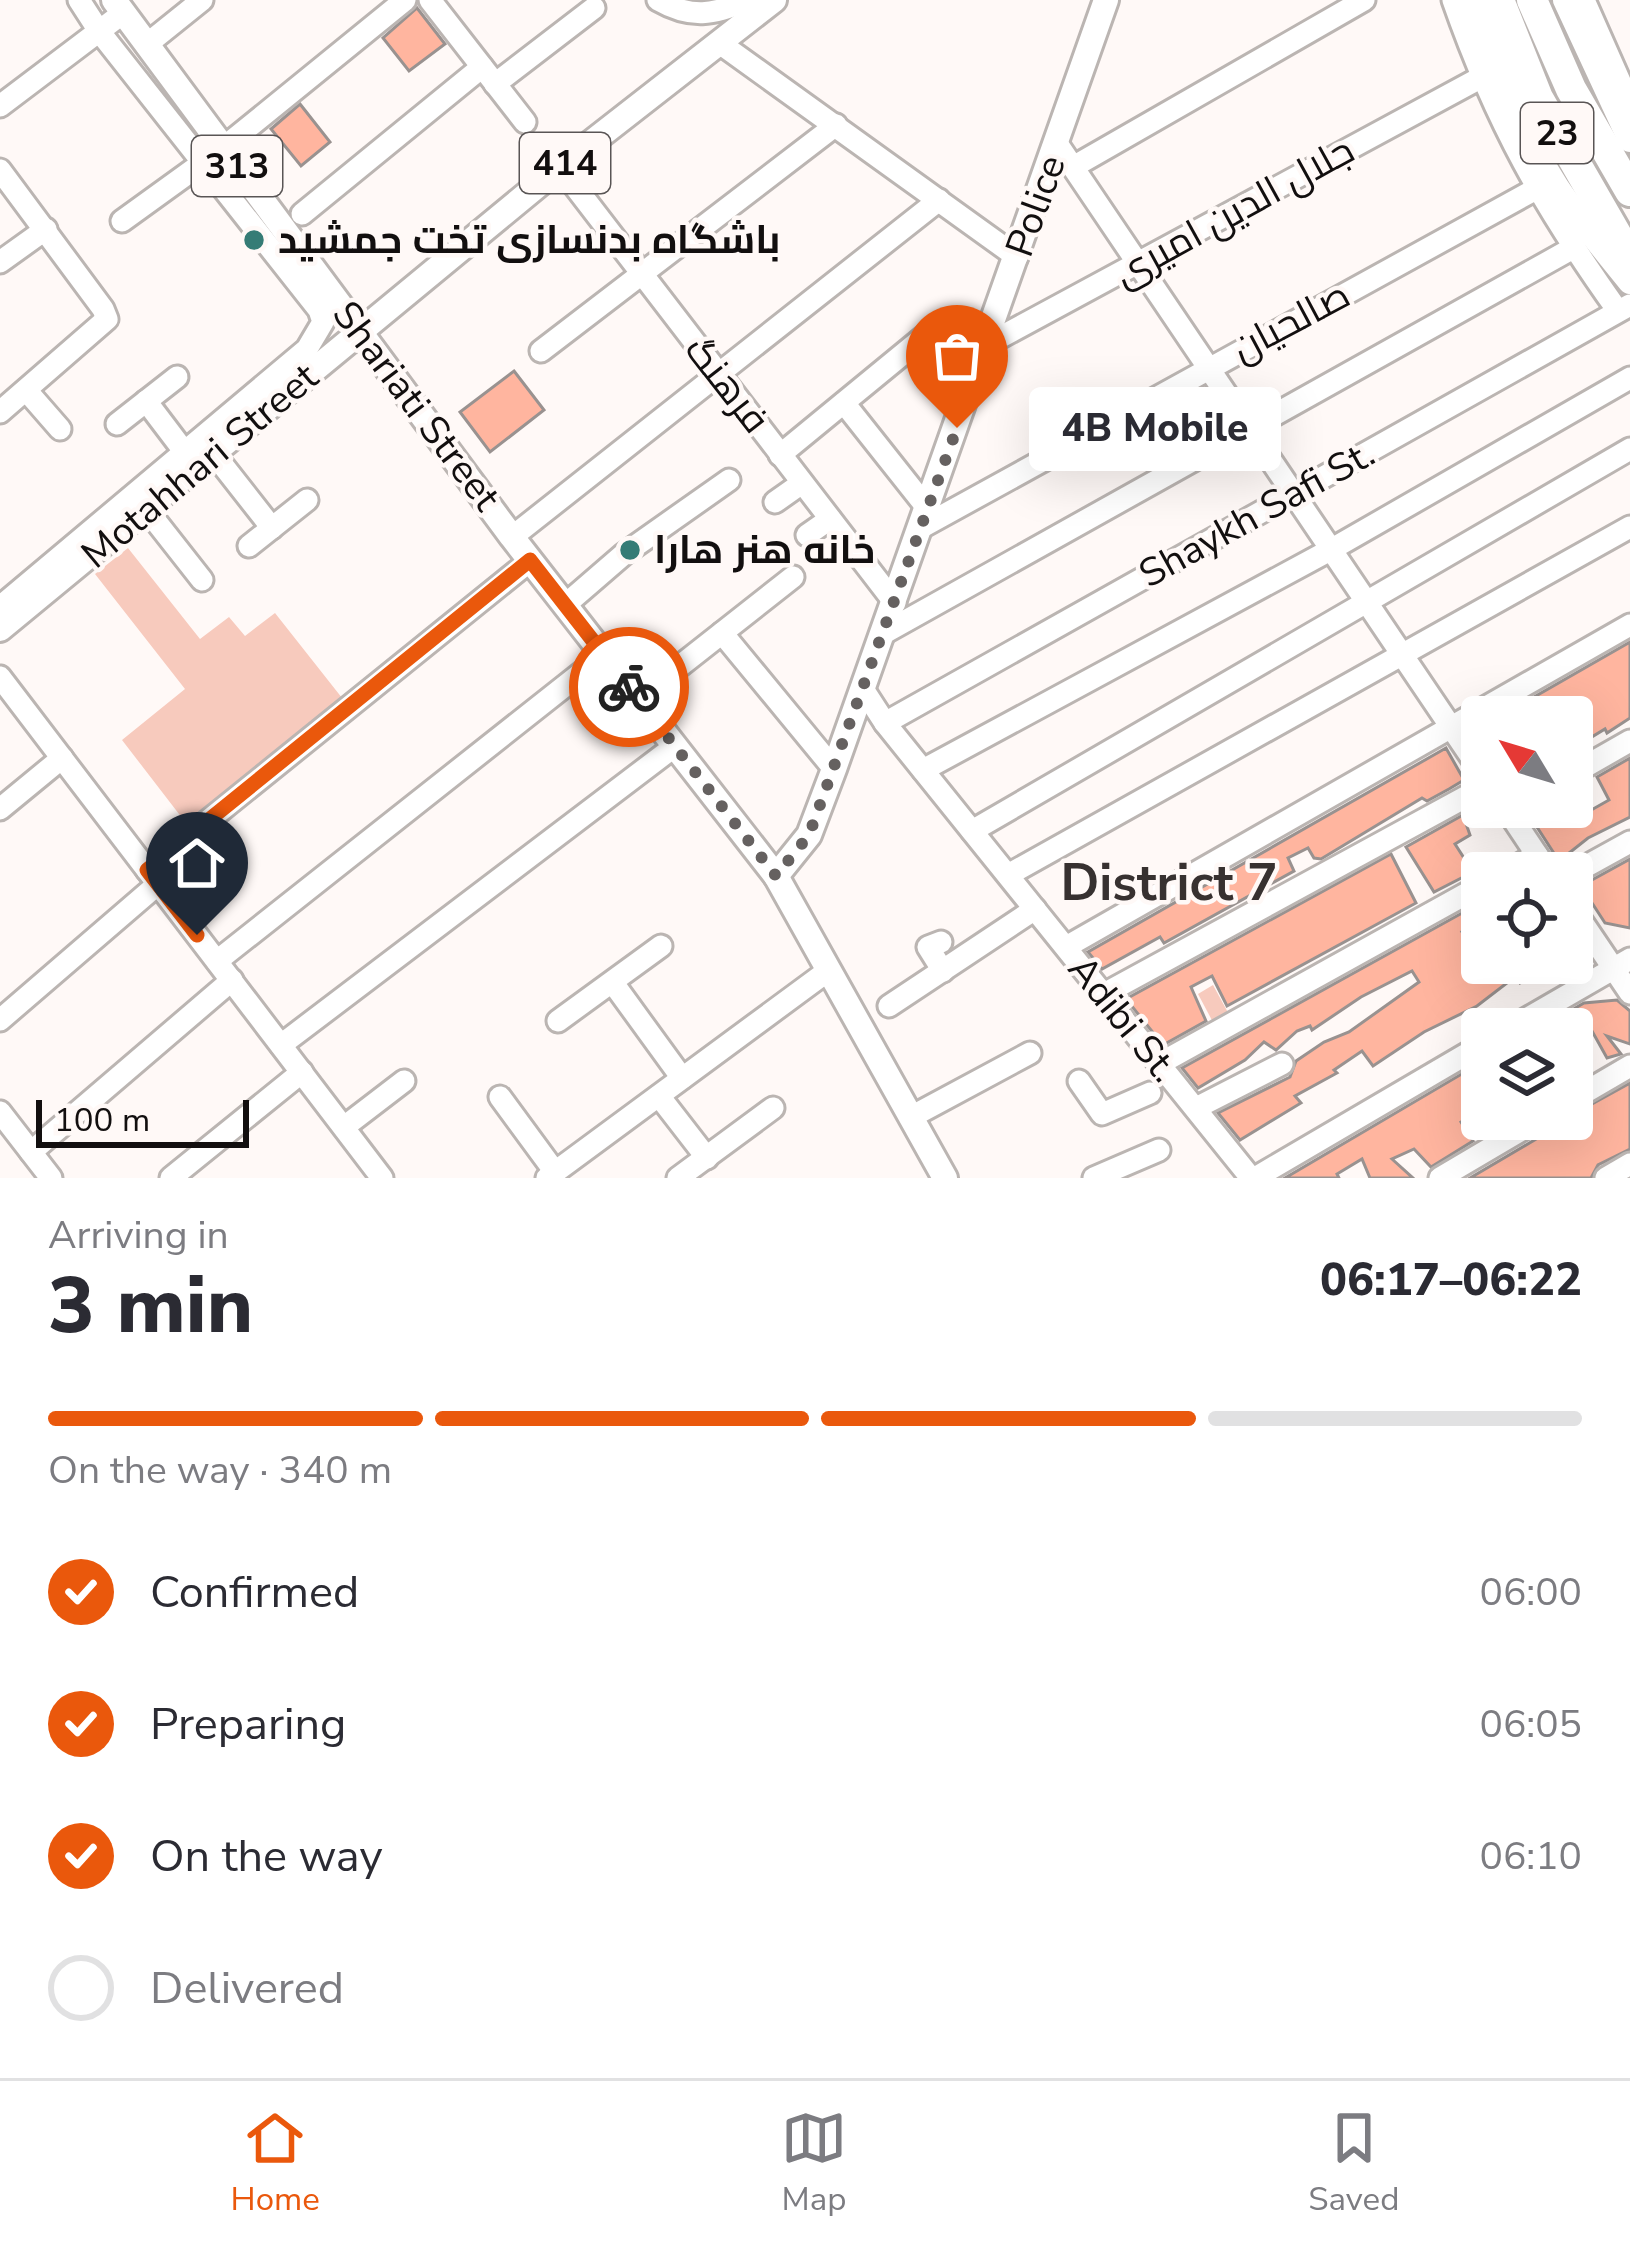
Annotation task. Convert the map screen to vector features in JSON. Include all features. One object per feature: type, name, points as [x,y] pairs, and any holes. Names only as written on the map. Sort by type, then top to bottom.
[{"type":"highway","name":"23","points":[[1499,0],[1538,98],[1630,258]]},
{"type":"highway","name":"23","points":[[1532,0],[1571,89],[1630,191]]},
{"type":"main road","points":[[568,161],[627,100],[748,0]]},
{"type":"main road","name":"414","points":[[361,332],[774,0]]},
{"type":"main road","name":"Police","points":[[776,876],[809,835],[834,769],[1106,0]]},
{"type":"main road","points":[[1475,0],[1509,93],[1540,158],[1626,302]]},
{"type":"main road","points":[[1565,0],[1630,140]]},
{"type":"main road","name":"Shariati Street","points":[[118,7],[213,155],[361,332],[512,537],[776,876],[825,973],[942,1178]]},
{"type":"main road","name":"Motahhari Street","points":[[0,633],[147,510],[199,458],[361,332]]},
{"type":"street","points":[[0,607],[199,458],[307,350],[323,322],[213,155],[99,31],[79,0]]},
{"type":"street","points":[[146,45],[202,0]]},
{"type":"street","points":[[122,221],[213,155],[405,0]]},
{"type":"street","points":[[430,0],[525,122]]},
{"type":"street","points":[[658,0],[704,15],[748,0]]},
{"type":"street","points":[[1073,167],[1364,0]]},
{"type":"street","points":[[1453,0],[1480,78],[1536,189],[1573,248],[1626,302]]},
{"type":"street","points":[[1584,0],[1621,60],[1630,104]]},
{"type":"street","points":[[0,106],[99,31],[118,7]]},
{"type":"street","points":[[302,214],[489,75],[594,8]]},
{"type":"street","points":[[721,44],[1017,256]]},
{"type":"street","name":"جلال الدین امیری","points":[[986,346],[1480,78]]},
{"type":"street","points":[[541,351],[836,124]]},
{"type":"street","points":[[1058,145],[1461,742]]},
{"type":"street","name":"فرهنگ","points":[[568,161],[641,274],[895,603]]},
{"type":"street","points":[[0,170],[107,319],[0,412]]},
{"type":"street","name":"صالحیان","points":[[925,518],[1536,189]]},
{"type":"street","points":[[512,537],[939,200]]},
{"type":"street","points":[[0,262],[46,229]]},
{"type":"street","points":[[884,633],[1573,248]]},
{"type":"street","name":"Shaykh Safi St.","points":[[885,723],[1626,302]]},
{"type":"street","points":[[780,454],[937,326]]},
{"type":"street","points":[[117,424],[177,376]]},
{"type":"street","points":[[923,770],[1332,549],[1630,378]]},
{"type":"street","points":[[26,390],[60,429]]},
{"type":"street","points":[[146,401],[272,528]]},
{"type":"street","points":[[844,403],[925,518]]},
{"type":"street","points":[[972,831],[1630,448]]},
{"type":"street","points":[[565,605],[624,554],[729,480]]},
{"type":"street","points":[[775,502],[802,483]]},
{"type":"street","points":[[249,546],[307,500]]},
{"type":"street","points":[[147,510],[202,580]]},
{"type":"street","points":[[807,535],[830,519]]},
{"type":"street","points":[[1007,875],[1630,527]]},
{"type":"street","points":[[0,1020],[153,877],[530,560]]},
{"type":"street","points":[[638,698],[793,577]]},
{"type":"street","points":[[1066,947],[1630,625]]},
{"type":"street","points":[[722,633],[834,769]]},
{"type":"street","points":[[217,961],[604,655]]},
{"type":"street","points":[[0,677],[382,1178]]},
{"type":"street","name":"Adibi St.","points":[[863,689],[885,723],[1253,1178]]},
{"type":"street","points":[[1593,762],[1630,741]]},
{"type":"street","points":[[281,1045],[675,746]]},
{"type":"street","points":[[0,809],[62,758]]},
{"type":"street","points":[[1104,994],[1461,799]]},
{"type":"street","points":[[1593,862],[1630,842]]},
{"type":"street","points":[[1160,1064],[1461,897]]},
{"type":"street","points":[[889,1006],[1035,910]]},
{"type":"street","points":[[1593,931],[1622,963],[1630,993]]},
{"type":"street","points":[[940,942],[928,946],[943,971]]},
{"type":"street","points":[[558,1021],[661,946]]},
{"type":"street","points":[[1545,1008],[1622,963]]},
{"type":"street","points":[[500,1097],[551,1175],[825,973],[942,1178]]},
{"type":"street","points":[[31,1152],[232,980]]},
{"type":"street","points":[[613,983],[682,1078]]},
{"type":"street","points":[[911,1117],[1030,1053]]},
{"type":"street","points":[[1253,1178],[1461,1057]]},
{"type":"street","points":[[1196,1108],[1282,1064]]},
{"type":"street","points":[[1593,1088],[1630,1066]]},
{"type":"street","points":[[171,1178],[302,1072]]},
{"type":"street","points":[[344,1127],[404,1081]]},
{"type":"street","points":[[1079,1081],[1102,1114],[1150,1093]]},
{"type":"street","points":[[658,1096],[707,1158]]},
{"type":"street","points":[[684,1177],[773,1108]]},
{"type":"street","points":[[0,1112],[51,1178]]},
{"type":"street","points":[[1440,1178],[1504,1140]]},
{"type":"street","points":[[1094,1178],[1160,1150]]},
{"type":"street","points":[[1606,1178],[1630,1164]]},
{"type":"shaded area","points":[[128,548],[200,639],[229,617],[245,636],[275,613],[346,703],[189,827],[122,740],[185,689],[95,574]]},
{"type":"shaded area","points":[[1213,985],[1231,1018],[1215,1026],[1198,994]]},
{"type":"building","points":[[417,8],[445,44],[409,71],[383,38]]},
{"type":"building","points":[[300,104],[330,142],[301,166],[271,129]]},
{"type":"building","points":[[514,371],[544,410],[490,452],[460,412]]},
{"type":"building","points":[[1630,642],[1630,718],[1607,733],[1605,729],[1593,736],[1593,696],[1536,696]]},
{"type":"building","points":[[1446,748],[1461,775],[1461,782],[1427,801],[1422,798],[1321,859],[1314,858],[1308,848],[1288,858],[1294,871],[1164,943],[1160,937],[1102,969],[1088,952]]},
{"type":"building","points":[[1630,758],[1630,817],[1570,852],[1553,852],[1538,828],[1593,828],[1593,809],[1609,800],[1597,777]]},
{"type":"building","points":[[1461,816],[1461,828],[1468,828],[1470,835],[1455,844],[1461,853],[1461,878],[1434,892],[1406,847]]},
{"type":"building","points":[[1391,854],[1416,903],[1227,1006],[1212,976],[1191,987],[1206,1021],[1163,1045],[1126,999]]},
{"type":"building","points":[[1630,859],[1630,928],[1605,923],[1593,904],[1593,879]]},
{"type":"building","points":[[1461,914],[1461,984],[1506,984],[1477,1006],[1461,1008],[1461,1014],[1373,1066],[1362,1051],[1334,1070],[1337,1073],[1295,1096],[1301,1103],[1240,1140],[1218,1113],[1290,1077],[1296,1061],[1349,1032],[1419,982],[1412,971],[1312,1030],[1310,1026],[1297,1031],[1276,1050],[1264,1042],[1245,1060],[1198,1088],[1182,1068]]},
{"type":"building","points":[[1617,1000],[1630,1011],[1630,1044],[1607,1036],[1621,1054],[1607,1058],[1593,1033],[1593,1008],[1575,1008]]},
{"type":"building","points":[[1461,1074],[1461,1140],[1473,1141],[1431,1167],[1414,1149],[1392,1159],[1413,1178],[1370,1178],[1362,1159],[1337,1174],[1339,1178],[1285,1178]]},
{"type":"building","points":[[1630,1083],[1630,1149],[1598,1165],[1591,1178],[1470,1178],[1534,1140],[1593,1140],[1593,1103]]},
{"type":"way so far","points":[[629,687],[776,876],[809,835],[957,428]]},
{"type":"place","name":"باشگاه بدنسازى تخت جمشيد","points":[[254,240]]},
{"type":"place","name":"4B Mobile","points":[[957,428]]},
{"type":"place","name":"خانه هنر هارا","points":[[630,550]]},
{"type":"district","name":"District 7","points":[[1169,883]]},
{"type":"route","points":[[197,935],[147,870],[530,560],[629,687]]}]
